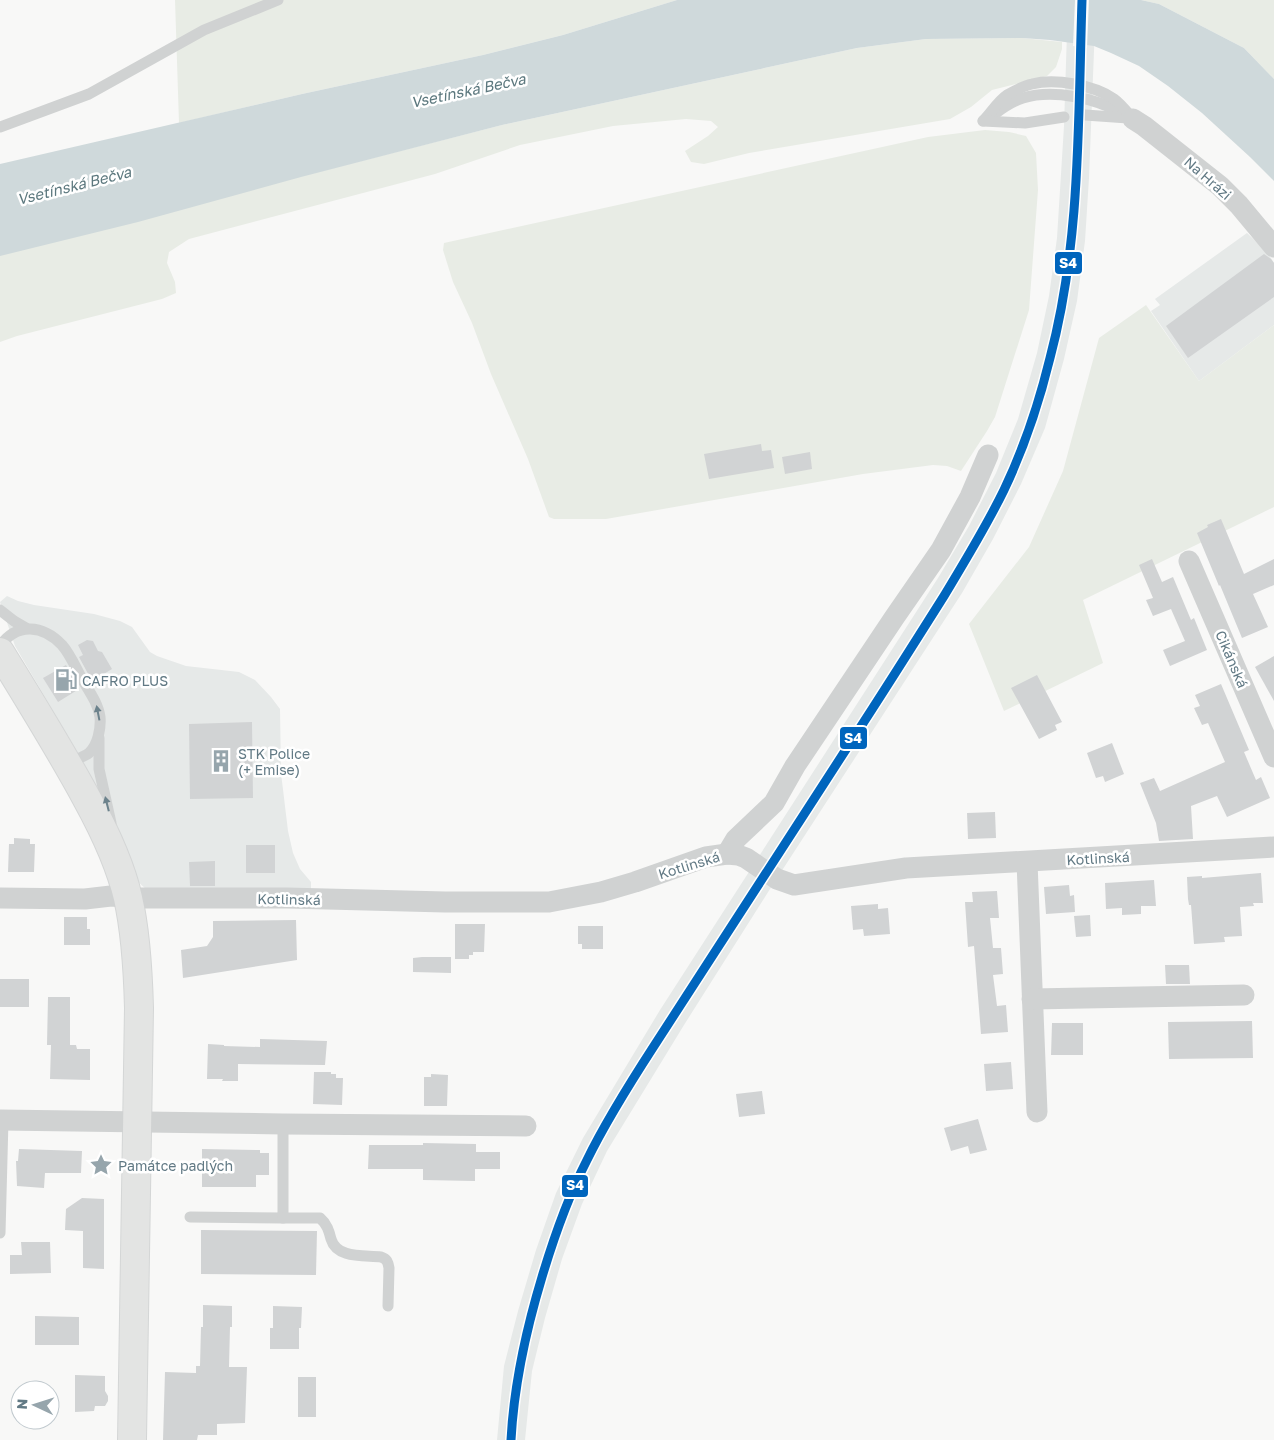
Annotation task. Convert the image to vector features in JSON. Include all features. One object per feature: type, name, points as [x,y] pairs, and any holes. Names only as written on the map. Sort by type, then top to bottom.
[{"type":"main road","points":[[0,652],[68,763],[98,819],[113,852],[128,897],[138,975],[139,1008],[132,1440]]},
{"type":"street","name":"Na Hrázi","points":[[1132,118],[1220,186],[1239,205],[1274,248]]},
{"type":"street","points":[[727,854],[736,839],[774,803],[795,766],[942,550],[970,497],[988,454]]},
{"type":"street","name":"Cikánská","points":[[1189,561],[1274,757]]},
{"type":"street","name":"Kotlinská","points":[[0,898],[84,899],[111,896],[137,898],[550,902],[600,892],[706,857],[727,854],[746,858],[777,879],[794,885],[906,868],[1274,847]]},
{"type":"street","points":[[1027,862],[1037,1112]]},
{"type":"street","points":[[1032,1000],[1244,995]]},
{"type":"street","points":[[2,1120],[526,1126]]},
{"type":"lane","points":[[0,127],[89,94],[204,30],[278,0]]},
{"type":"lane","points":[[1064,116],[1025,123],[983,121],[1022,98],[1043,94],[1094,101],[1109,106],[1132,118]]},
{"type":"lane","points":[[1085,115],[1132,118]]},
{"type":"lane","points":[[0,610],[26,628],[39,630],[52,636],[63,647],[97,705],[100,718],[99,769],[110,819],[113,852]]},
{"type":"lane","points":[[0,646],[14,632],[26,628]]},
{"type":"lane","points":[[68,763],[88,753],[95,744],[100,732]]},
{"type":"lane","points":[[0,1233],[2,1120]]},
{"type":"lane","points":[[282,1218],[283,1124]]},
{"type":"lane","points":[[190,1217],[320,1218],[328,1229],[332,1243],[336,1249],[344,1254],[385,1258],[388,1262],[388,1306]]},
{"type":"shaded area","points":[[175,0],[677,0],[563,35],[483,55],[179,123]]},
{"type":"shaded area","points":[[1068,0],[1096,0],[1089,178],[1085,241],[1077,301],[1064,359],[1045,428],[1021,484],[993,539],[962,593],[770,889],[607,1151],[582,1204],[562,1259],[545,1318],[532,1371],[525,1440],[497,1440],[504,1366],[518,1311],[536,1250],[556,1193],[583,1138],[660,1010],[938,578],[969,526],[996,473],[1018,419],[1037,353],[1049,296],[1057,238],[1064,126]]},
{"type":"shaded area","points":[[1141,0],[1274,0],[1274,79],[1244,48],[1159,4]]},
{"type":"shaded area","points":[[1022,38],[1062,42],[1062,49],[1056,67],[1047,76],[992,90],[971,107],[950,119],[749,153],[704,164],[691,162],[685,151],[718,127],[711,121],[686,119],[613,126],[520,145],[435,174],[189,239],[169,252],[167,263],[175,282],[176,293],[162,299],[0,342],[0,253],[502,125],[857,48],[926,39]]},
{"type":"shaded area","points":[[985,130],[1026,136],[1036,153],[1038,190],[1029,310],[995,417],[961,471],[947,466],[933,465],[863,474],[606,519],[554,519],[549,517],[528,459],[453,282],[443,250],[444,243],[928,137]]},
{"type":"shaded area","points":[[1247,233],[1267,252],[1274,263],[1274,325],[1199,381],[1151,311],[1160,305],[1155,299]]},
{"type":"shaded area","points":[[1146,305],[1199,381],[1274,325],[1274,507],[1083,600],[1103,663],[1004,711],[969,624],[1029,547],[1063,471],[1099,338]]},
{"type":"shaded area","points":[[7,596],[34,605],[94,614],[120,621],[132,627],[150,652],[157,656],[186,666],[239,672],[255,680],[280,709],[281,773],[288,831],[293,853],[300,869],[311,882],[311,892],[148,891],[134,878],[124,844],[72,743],[15,646],[0,602]]},
{"type":"water","name":"Vsetínská Bečva","points":[[677,0],[1141,0],[1159,4],[1244,48],[1274,79],[1274,181],[1202,113],[1168,86],[1139,66],[1094,46],[1022,38],[926,39],[857,48],[502,125],[301,177],[138,222],[0,256],[0,164],[302,94],[483,55],[563,35]]},
{"type":"pier","points":[[1075,0],[1089,0],[1087,48],[1073,46]]},
{"type":"building","points":[[1264,254],[1274,263],[1274,297],[1188,358],[1166,326]]},
{"type":"building","points":[[761,444],[762,451],[771,450],[774,468],[709,479],[704,454]]},
{"type":"building","points":[[810,452],[812,469],[785,474],[782,457]]},
{"type":"building","points":[[1221,519],[1244,574],[1274,559],[1274,585],[1253,594],[1268,627],[1242,638],[1197,533],[1208,527],[1207,525]]},
{"type":"building","points":[[1152,559],[1162,582],[1173,577],[1191,620],[1194,618],[1207,650],[1170,666],[1163,650],[1185,641],[1171,609],[1153,616],[1146,600],[1153,598],[1139,565]]},
{"type":"building","points":[[87,640],[93,641],[112,669],[92,681],[79,657],[83,655],[78,645]]},
{"type":"building","points":[[1274,656],[1274,701],[1255,667]]},
{"type":"building","points":[[66,665],[79,689],[58,702],[43,678]]},
{"type":"building","points":[[1037,675],[1062,722],[1055,725],[1057,730],[1039,739],[1011,688]]},
{"type":"building","points":[[1221,684],[1249,750],[1244,752],[1256,780],[1261,777],[1270,798],[1227,817],[1217,796],[1191,806],[1193,839],[1159,841],[1156,823],[1140,783],[1154,778],[1160,791],[1225,762],[1208,723],[1202,725],[1194,708],[1200,706],[1195,695]]},
{"type":"building","name":"STK Police (+ Emise)","points":[[252,722],[253,798],[190,799],[189,724]]},
{"type":"building","points":[[1112,743],[1124,774],[1105,782],[1103,776],[1096,778],[1087,753]]},
{"type":"building","points":[[995,812],[996,838],[968,839],[967,813]]},
{"type":"building","points":[[14,838],[30,839],[30,844],[35,844],[34,872],[8,872],[9,844],[14,844]]},
{"type":"building","points":[[246,845],[275,845],[275,873],[246,873]]},
{"type":"building","points":[[215,861],[215,886],[190,886],[189,862]]},
{"type":"building","points":[[1261,873],[1263,903],[1253,903],[1254,906],[1240,907],[1242,936],[1224,937],[1225,942],[1194,944],[1187,877],[1202,876],[1202,878]]},
{"type":"building","points":[[1154,880],[1156,906],[1141,906],[1141,914],[1122,915],[1122,908],[1106,909],[1105,883]]},
{"type":"building","points":[[1069,885],[1070,896],[1074,895],[1075,912],[1046,914],[1044,887]]},
{"type":"building","points":[[997,891],[999,918],[990,918],[993,948],[1001,948],[1003,974],[993,975],[997,1006],[1006,1005],[1008,1032],[981,1034],[974,946],[968,947],[965,902],[973,902],[972,892]]},
{"type":"building","points":[[878,904],[878,909],[888,908],[890,934],[864,936],[863,929],[853,930],[851,906]]},
{"type":"building","points":[[1090,915],[1091,936],[1076,937],[1074,916]]},
{"type":"building","points":[[64,917],[87,917],[87,929],[90,929],[90,945],[64,945]]},
{"type":"building","points":[[296,920],[297,960],[183,978],[181,950],[207,946],[213,937],[213,921]]},
{"type":"building","points":[[455,924],[485,924],[484,952],[473,952],[473,955],[469,955],[469,959],[455,959]]},
{"type":"building","points":[[578,926],[603,926],[603,949],[582,949],[582,944],[578,944]]},
{"type":"building","points":[[451,957],[451,973],[413,972],[413,958]]},
{"type":"building","points":[[1165,965],[1189,965],[1190,984],[1166,984]]},
{"type":"building","points":[[0,979],[29,979],[29,1007],[0,1007]]},
{"type":"building","points":[[48,997],[70,997],[70,1045],[76,1045],[77,1049],[90,1049],[90,1080],[50,1079],[51,1045],[47,1045]]},
{"type":"building","points":[[1252,1021],[1253,1058],[1169,1059],[1168,1022]]},
{"type":"building","points":[[1052,1023],[1083,1023],[1083,1055],[1051,1055]]},
{"type":"building","points":[[260,1039],[327,1041],[325,1065],[238,1064],[238,1081],[207,1079],[208,1044],[260,1047]]},
{"type":"building","points":[[1011,1062],[1013,1089],[986,1091],[984,1064]]},
{"type":"building","points":[[314,1072],[331,1072],[331,1074],[336,1074],[336,1078],[343,1078],[342,1105],[313,1104]]},
{"type":"building","points":[[431,1074],[448,1075],[447,1106],[424,1106],[424,1077],[431,1077]]},
{"type":"building","points":[[762,1091],[765,1114],[739,1117],[736,1094]]},
{"type":"building","points":[[978,1119],[987,1150],[970,1154],[968,1146],[951,1151],[944,1128]]},
{"type":"building","points":[[423,1143],[476,1144],[476,1152],[500,1152],[500,1169],[475,1169],[475,1181],[423,1180],[423,1169],[368,1169],[369,1145],[423,1145]]},
{"type":"building","points":[[19,1149],[82,1151],[81,1173],[45,1173],[44,1188],[17,1186],[16,1161],[18,1161]]},
{"type":"building","points":[[202,1149],[260,1150],[260,1153],[269,1153],[269,1175],[256,1175],[256,1187],[202,1187]]},
{"type":"building","points":[[82,1198],[104,1199],[104,1269],[83,1268],[83,1231],[65,1230],[66,1209]]},
{"type":"building","points":[[201,1230],[317,1231],[316,1275],[201,1274]]},
{"type":"building","points":[[21,1242],[50,1242],[51,1273],[10,1274],[10,1255],[22,1255]]},
{"type":"building","points":[[203,1305],[232,1306],[229,1367],[247,1367],[245,1423],[217,1424],[217,1435],[198,1435],[197,1440],[163,1440],[165,1372],[196,1373],[196,1366],[200,1366]]},
{"type":"building","points":[[273,1306],[302,1307],[299,1349],[270,1349],[270,1328],[273,1328]]},
{"type":"building","points":[[35,1316],[79,1317],[79,1345],[35,1345]]},
{"type":"building","points":[[75,1375],[105,1376],[105,1391],[108,1401],[105,1406],[95,1406],[94,1411],[75,1412]]},
{"type":"building","points":[[298,1377],[316,1377],[316,1417],[298,1417]]},
{"type":"transit line","name":"S4","points":[[511,1440],[518,1378],[536,1297],[562,1217],[594,1145],[636,1074],[944,596],[990,517],[1018,458],[1046,375],[1068,270],[1076,180],[1082,0]]},
{"type":"place","name":"CAFRO PLUS","points":[[66,680]]},
{"type":"place","name":"STK Police (+ Emise)","points":[[221,761]]},
{"type":"place","name":"Památce padlých","points":[[101,1165]]}]
